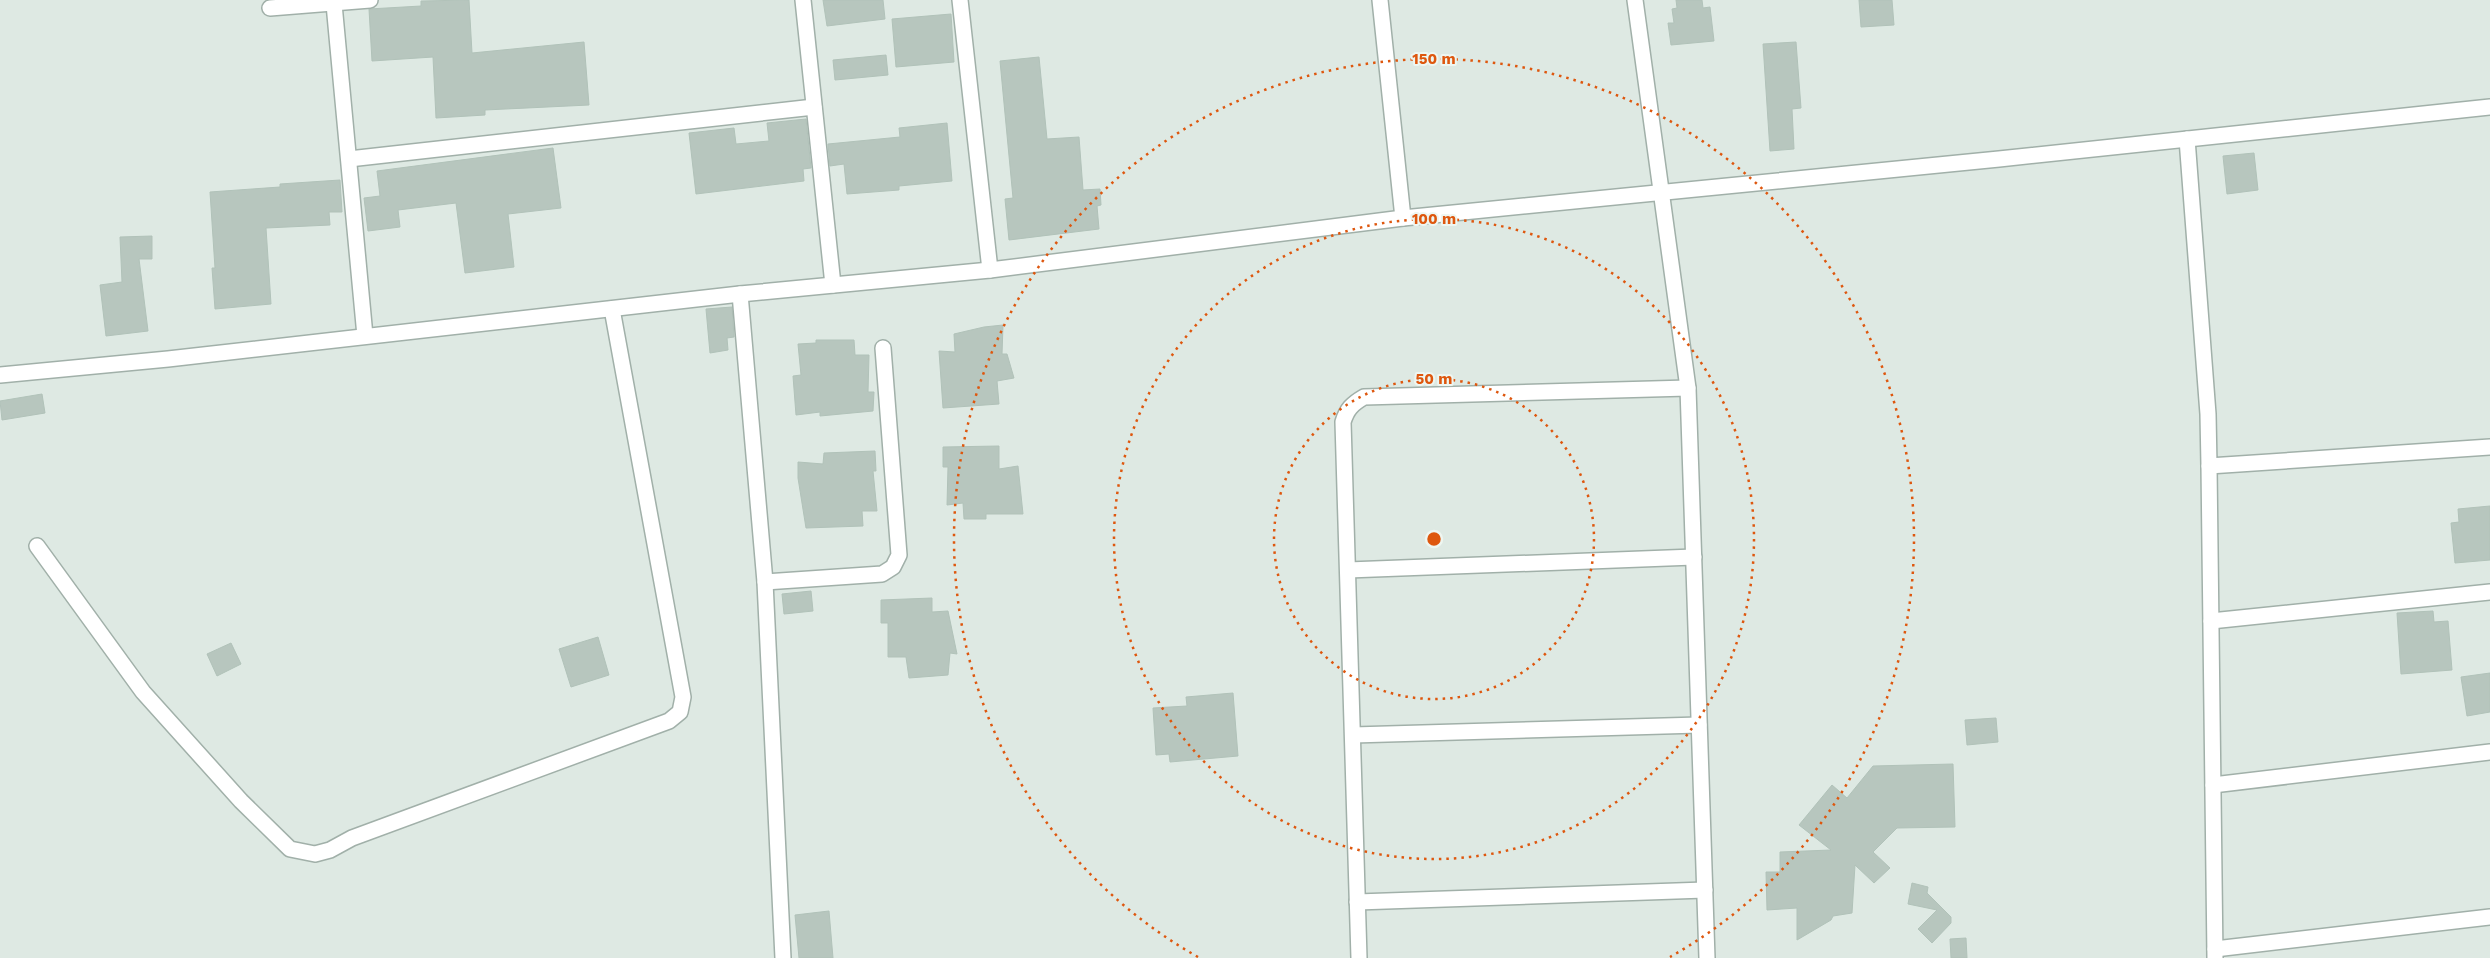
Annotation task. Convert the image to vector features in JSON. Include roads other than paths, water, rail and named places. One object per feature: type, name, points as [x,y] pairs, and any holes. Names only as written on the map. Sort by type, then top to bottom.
[{"type":"street","points":[[270,8],[370,0]]},
{"type":"street","points":[[803,0],[833,285]]},
{"type":"street","points":[[960,0],[990,270]]},
{"type":"street","points":[[1380,0],[1403,218]]},
{"type":"street","points":[[1635,0],[1663,193],[1688,388],[1707,958]]},
{"type":"street","points":[[334,4],[365,336]]},
{"type":"street","points":[[349,159],[814,107]]},
{"type":"street","points":[[0,375],[168,359],[740,294],[990,270],[1403,218],[1663,193],[2490,107]]},
{"type":"street","points":[[2187,139],[2208,414],[2215,954],[2490,917]]},
{"type":"street","points":[[740,294],[765,582],[784,958]]},
{"type":"street","points":[[37,546],[144,692],[241,801],[290,850],[315,854],[330,850],[352,838],[669,721],[680,712],[683,697],[612,309]]},
{"type":"street","points":[[765,582],[882,574],[893,567],[900,555],[883,348]]},
{"type":"street","points":[[1359,958],[1343,422],[1346,411],[1364,397],[1688,388]]},
{"type":"street","points":[[2209,466],[2490,447]]},
{"type":"street","points":[[1348,570],[1694,557]]},
{"type":"street","points":[[2211,621],[2490,592]]},
{"type":"street","points":[[1353,735],[1699,725]]},
{"type":"street","points":[[2213,785],[2490,752]]},
{"type":"street","points":[[1357,902],[1705,890]]}]
